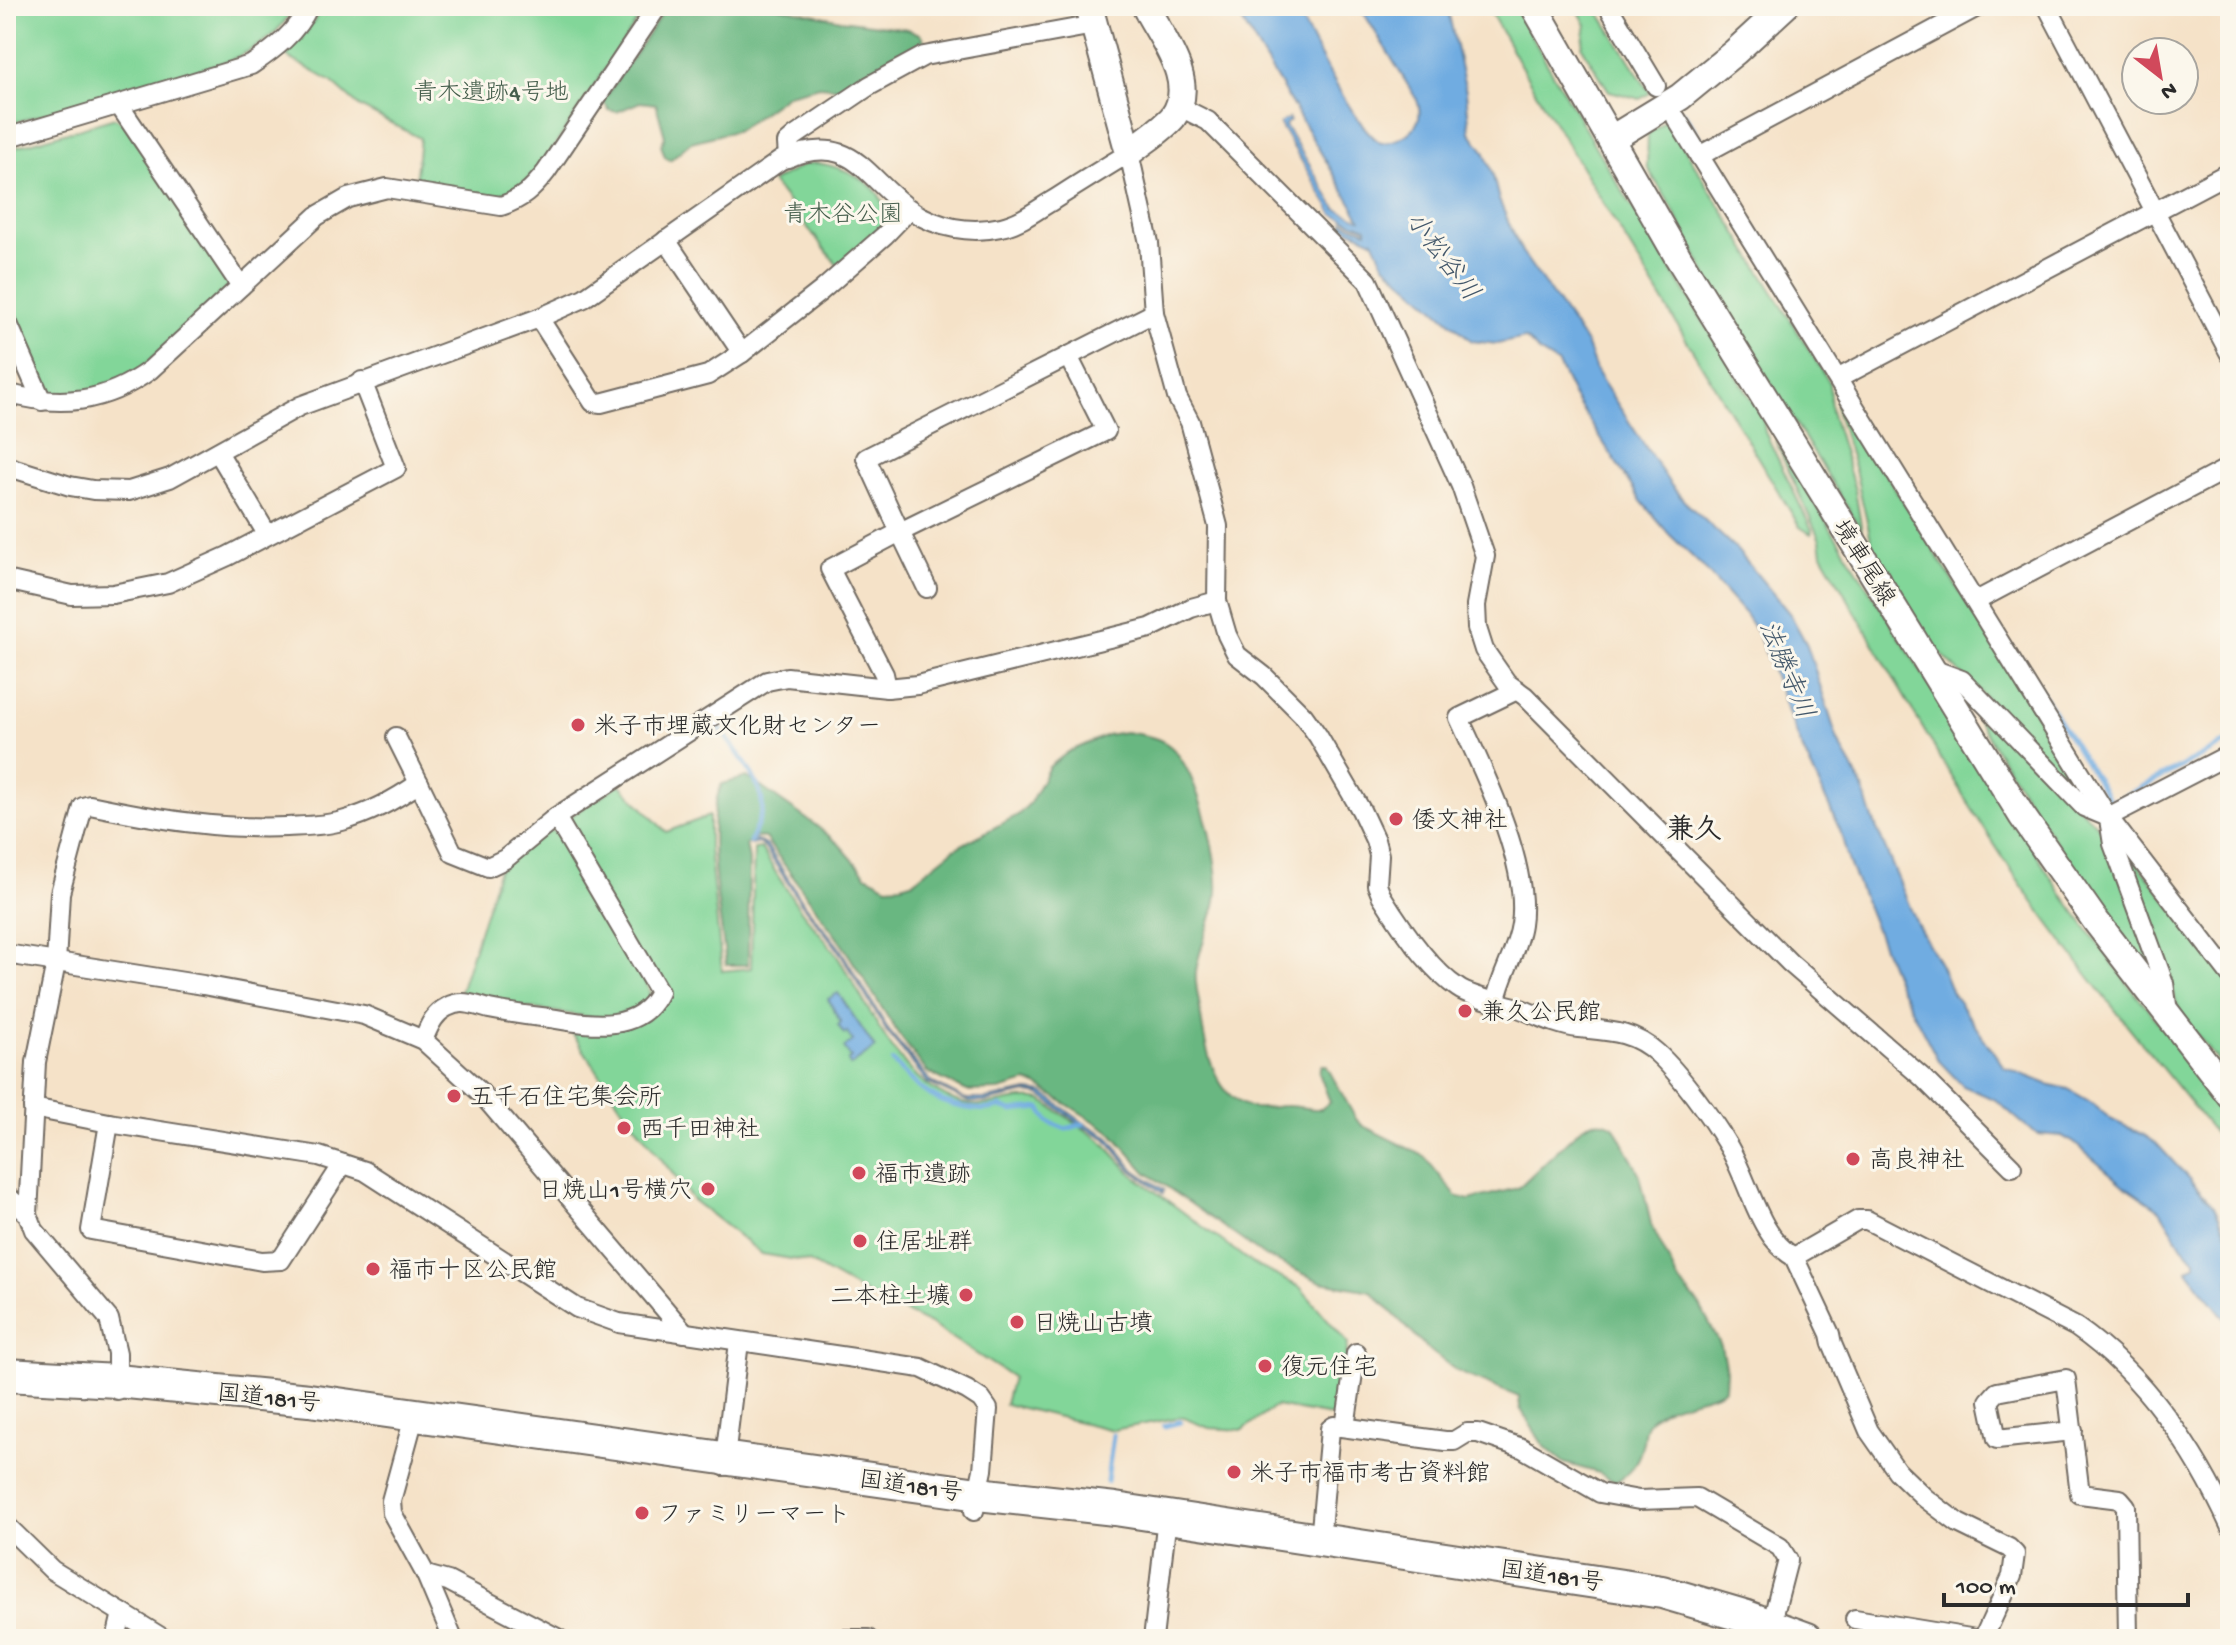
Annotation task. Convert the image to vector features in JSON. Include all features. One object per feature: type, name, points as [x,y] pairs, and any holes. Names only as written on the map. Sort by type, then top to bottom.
[{"type":"highway","name":"国道181号","points":[[6,1375],[309,1400],[724,1466],[1166,1528],[1618,1603],[1750,1635],[1807,1639]]},
{"type":"highway","name":"国道181号","points":[[6,1390],[117,1386],[411,1428],[724,1466]]},
{"type":"highway","name":"国道181号","points":[[1166,1528],[1320,1541],[1662,1592],[1750,1635]]},
{"type":"main road","points":[[1092,15],[1129,153],[1172,117],[1182,94],[1178,70],[1145,6]]},
{"type":"main road","name":"境車尾線","points":[[1534,6],[1678,257],[2022,816],[2095,920],[2230,1095]]},
{"type":"main road","points":[[1611,139],[1680,97],[1785,6]]},
{"type":"street","points":[[6,138],[251,65],[276,49],[298,25],[309,6]]},
{"type":"street","points":[[6,393],[42,401],[100,397],[130,385],[317,216],[348,198],[387,188],[501,206],[530,193],[658,6]]},
{"type":"street","points":[[1608,6],[1656,86]]},
{"type":"street","points":[[1699,156],[1979,6]]},
{"type":"street","points":[[2047,6],[2230,354]]},
{"type":"street","points":[[788,158],[787,143],[795,136],[869,86],[924,56],[1092,15]]},
{"type":"street","points":[[119,105],[241,286]]},
{"type":"street","points":[[1178,106],[1208,121],[1368,281],[1461,486],[1485,556],[1476,605],[1477,628],[1484,650],[1507,683],[1790,963],[1922,1077],[2012,1167]]},
{"type":"street","points":[[1676,118],[2108,817],[2230,975]]},
{"type":"street","points":[[6,466],[93,490],[129,491],[170,478],[300,406],[539,318],[584,298],[788,158],[821,150],[841,153],[866,168],[910,209],[943,226],[967,230],[1010,225],[1129,153],[1149,243],[1154,313],[1177,397],[1190,422],[1218,526],[1217,601],[1232,648],[1303,715],[1361,810],[1375,840],[1379,855],[1377,885],[1388,906],[1438,970],[1460,990],[1565,1025],[1631,1035],[1658,1054],[1728,1146],[1772,1238],[1794,1257],[1830,1334],[1869,1431],[1897,1471],[1958,1523],[2009,1548],[2015,1554],[2012,1576],[1983,1639]]},
{"type":"street","points":[[1839,378],[2230,172]]},
{"type":"street","points":[[539,318],[593,402],[601,403],[708,375],[742,353],[821,291],[910,209]]},
{"type":"street","points":[[666,240],[742,353]]},
{"type":"street","points":[[927,588],[866,458],[1154,313]]},
{"type":"street","points":[[6,319],[42,401]]},
{"type":"street","points":[[887,688],[884,674],[830,569],[1106,431],[1068,356]]},
{"type":"street","points":[[6,580],[72,595],[113,594],[168,583],[228,556],[396,468],[362,381]]},
{"type":"street","points":[[218,452],[267,534]]},
{"type":"street","points":[[1976,601],[2230,467]]},
{"type":"street","points":[[396,737],[453,853],[488,867],[505,859],[556,817],[767,681],[787,677],[887,688],[917,685],[1150,628],[1191,608],[1217,601]]},
{"type":"street","points":[[1932,669],[1962,680],[2084,807],[2108,817],[2230,754]]},
{"type":"street","points":[[1496,1000],[1519,938],[1522,920],[1520,894],[1512,845],[1459,718],[1517,690]]},
{"type":"street","points":[[117,1386],[117,1353],[109,1319],[34,1230],[28,1214],[36,1062],[56,963],[60,893],[80,813],[86,806],[189,824],[260,828],[317,826],[340,822],[373,810],[419,783]]},
{"type":"street","points":[[423,1040],[434,1016],[449,1005],[469,1002],[487,1008],[602,1026],[627,1021],[653,1006],[659,992],[556,817]]},
{"type":"street","points":[[2108,817],[2113,844],[2164,983],[2169,1018]]},
{"type":"street","points":[[6,954],[203,985],[364,1015],[423,1040],[480,1092],[685,1333]]},
{"type":"street","points":[[33,1108],[319,1156],[365,1171],[577,1308],[619,1323],[921,1368],[967,1390],[981,1399],[988,1409],[983,1470],[976,1503]]},
{"type":"street","points":[[109,1123],[91,1230],[262,1261],[281,1260],[343,1164]]},
{"type":"street","points":[[6,1195],[28,1214]]},
{"type":"street","points":[[1794,1257],[1858,1220],[1867,1220],[2076,1327],[2107,1348],[2150,1393],[2217,1497],[2230,1526]]},
{"type":"street","points":[[724,1466],[739,1342]]},
{"type":"street","points":[[1345,1427],[1356,1353]]},
{"type":"street","points":[[2073,1431],[1997,1439],[1989,1401],[1997,1392],[2066,1379],[2073,1431],[2080,1494],[2120,1499],[2126,1506],[2128,1639]]},
{"type":"street","points":[[1320,1541],[1330,1429],[1334,1426],[1445,1441],[1454,1441],[1467,1433],[1478,1433],[1522,1448],[1600,1493],[1639,1500],[1697,1498],[1780,1547],[1787,1555],[1788,1565],[1778,1606],[1750,1635]]},
{"type":"street","points":[[411,1428],[391,1501],[392,1513],[426,1575],[453,1639]]},
{"type":"street","points":[[6,1525],[52,1570],[164,1639]]},
{"type":"street","points":[[1153,1639],[1166,1528]]},
{"type":"street","points":[[426,1575],[448,1581],[559,1639]]},
{"type":"street","points":[[116,1639],[122,1613]]},
{"type":"street","points":[[1855,1619],[1975,1639]]},
{"type":"street","points":[[824,1639],[868,1639]]},
{"type":"green space","points":[[6,6],[294,6],[282,25],[267,39],[229,61],[6,125]]},
{"type":"green space","name":"青木遺跡4号地","points":[[321,6],[647,6],[540,168],[518,189],[491,197],[415,184],[420,138],[360,107],[332,82],[286,56],[314,21]]},
{"type":"green space","points":[[667,6],[774,6],[841,20],[908,29],[922,35],[926,44],[855,85],[841,88],[820,86],[788,94],[738,130],[691,142],[670,160],[665,157],[661,145],[665,137],[656,104],[640,102],[617,112],[609,110],[603,101]]},
{"type":"green space","points":[[1487,6],[1514,6],[1599,153],[1763,418],[1765,432],[1812,530],[1811,534],[1800,527],[1534,89]]},
{"type":"green space","points":[[1576,6],[1595,6],[1650,93],[1640,99],[1609,91],[1582,47],[1586,25]]},
{"type":"green space","points":[[115,118],[125,124],[228,278],[229,286],[141,369],[105,390],[49,395],[6,298],[6,150]]},
{"type":"green space","points":[[1667,120],[1829,382],[1831,411],[1855,490],[1862,531],[1719,299],[1647,167],[1648,134]]},
{"type":"green space","name":"青木谷公園","points":[[817,163],[851,173],[872,187],[880,196],[883,218],[887,222],[838,266],[772,182],[805,164]]},
{"type":"green space","points":[[1836,394],[2091,802],[1926,639],[1874,552],[1855,470],[1837,412]]},
{"type":"green space","points":[[1775,440],[2061,893],[2127,983],[2230,1113],[2230,1152],[2130,1029],[2005,861],[1924,731],[1822,554],[1820,540]]},
{"type":"green space","points":[[1958,688],[2103,831],[2160,983],[2054,839]]},
{"type":"green space","points":[[1125,732],[1155,738],[1171,747],[1190,775],[1206,820],[1217,886],[1214,910],[1198,963],[1196,987],[1211,1062],[1225,1090],[1236,1100],[1253,1108],[1290,1106],[1321,1109],[1330,1102],[1319,1073],[1322,1065],[1326,1065],[1363,1126],[1424,1156],[1456,1196],[1469,1200],[1518,1188],[1586,1125],[1603,1122],[1615,1127],[1640,1175],[1651,1224],[1678,1280],[1700,1306],[1721,1346],[1726,1370],[1725,1387],[1721,1391],[1670,1407],[1652,1417],[1645,1428],[1637,1460],[1620,1479],[1615,1482],[1599,1473],[1564,1463],[1543,1445],[1520,1408],[1519,1397],[1458,1372],[1428,1349],[1371,1291],[1321,1282],[1263,1255],[1146,1172],[1111,1132],[1036,1085],[1027,1082],[999,1090],[967,1091],[927,1072],[897,1032],[843,946],[765,838],[756,837],[746,844],[749,860],[748,965],[726,965],[713,847],[716,801],[722,784],[747,777],[839,844],[866,875],[887,886],[901,885],[914,881],[954,849],[1018,815],[1030,803],[1049,767],[1068,752],[1107,735]]},
{"type":"green space","points":[[620,784],[666,832],[709,816],[709,848],[722,971],[751,968],[754,849],[761,848],[797,905],[835,953],[887,1040],[920,1079],[939,1093],[972,1105],[1021,1099],[1041,1100],[1102,1141],[1133,1175],[1253,1264],[1300,1287],[1348,1343],[1337,1417],[1276,1406],[1243,1430],[1209,1428],[1181,1417],[1113,1430],[1005,1404],[1012,1377],[930,1324],[809,1262],[762,1254],[693,1200],[622,1108],[567,1025],[630,1025],[652,1015],[661,1005],[567,826],[569,817]]},
{"type":"green space","points":[[548,830],[558,833],[648,987],[650,996],[647,1005],[604,1019],[458,998],[499,869]]},
{"type":"green space","points":[[2117,837],[2230,981],[2230,1076],[2181,1015]]},
{"type":"water","points":[[1233,6],[1295,6],[1346,101],[1370,134],[1381,143],[1398,139],[1412,130],[1419,117],[1419,109],[1417,100],[1365,15],[1351,6],[1447,6],[1466,92],[1470,132],[1484,151],[1499,200],[1523,254],[1586,343],[1597,373],[1670,484],[1736,549],[1790,614],[1807,645],[1838,741],[1863,788],[1917,924],[1941,966],[1952,993],[2004,1067],[2068,1089],[2112,1120],[2144,1135],[2156,1143],[2214,1206],[2230,1240],[2230,1325],[2187,1270],[2195,1264],[2195,1260],[2182,1246],[2160,1210],[2126,1187],[2073,1142],[2062,1136],[2038,1134],[2029,1129],[1996,1100],[1963,1086],[1938,1060],[1898,984],[1849,863],[1840,830],[1802,748],[1758,634],[1745,614],[1641,501],[1574,397],[1558,364],[1525,338],[1497,344],[1472,341],[1384,264],[1373,240],[1342,226],[1343,222],[1367,231],[1367,228],[1333,215],[1279,123],[1288,118],[1290,121],[1285,125],[1337,209],[1360,218]]},
{"type":"water","points":[[756,840],[767,846],[803,902],[839,947],[889,1031],[931,1082],[964,1099],[986,1099],[1029,1091],[1043,1093],[1108,1136],[1135,1170],[1164,1190],[1163,1193],[1132,1170],[1106,1138],[1083,1126],[1040,1095],[1027,1093],[985,1102],[969,1102],[928,1083],[887,1032],[837,948],[801,903],[765,848],[758,843],[750,844]]},
{"type":"water","points":[[838,993],[875,1048],[850,1066],[848,1060],[851,1058],[844,1048],[853,1041],[838,1025],[841,1023],[828,999]]},
{"type":"pier","points":[[1229,6],[1359,218],[1337,208],[1286,125],[1291,121],[1289,117],[1278,124],[1333,215],[1343,219],[1341,227],[1372,241],[1384,265],[1381,266],[1370,243],[1340,229],[1339,221],[1330,217],[1276,125],[1276,120],[1286,114],[1294,119],[1290,125],[1340,206],[1351,211]]},
{"type":"waterway","points":[[1683,112],[1706,148]]},
{"type":"waterway","points":[[1711,155],[1773,259]]},
{"type":"waterway","points":[[2020,658],[2110,801],[2230,741]]},
{"type":"waterway","points":[[717,725],[747,766],[759,789],[762,811],[750,842]]},
{"type":"waterway","points":[[893,1062],[921,1089],[948,1103],[975,1109],[1000,1107],[1012,1111],[1040,1108],[1049,1122],[1066,1129],[1083,1124]]},
{"type":"waterway","points":[[1164,1426],[1180,1422]]},
{"type":"waterway","points":[[1107,1481],[1113,1435]]},
{"type":"place","name":"米子市埋蔵文化財センター","points":[[578,725]]},
{"type":"place","name":"倭文神社","points":[[1396,819]]},
{"type":"place","name":"兼久公民館","points":[[1465,1011]]},
{"type":"place","name":"五千石住宅集会所","points":[[454,1096]]},
{"type":"place","name":"西千田神社","points":[[624,1128]]},
{"type":"place","name":"高良神社","points":[[1853,1159]]},
{"type":"place","name":"福市遺跡","points":[[859,1173]]},
{"type":"place","name":"日焼山1号横穴","points":[[708,1189]]},
{"type":"place","name":"住居址群","points":[[860,1241]]},
{"type":"place","name":"福市十区公民館","points":[[373,1269]]},
{"type":"place","name":"二本柱土壙","points":[[966,1295]]},
{"type":"place","name":"日焼山古墳","points":[[1017,1322]]},
{"type":"place","name":"復元住宅","points":[[1265,1366]]},
{"type":"place","name":"米子市福市考古資料館","points":[[1234,1472]]},
{"type":"place","name":"ファミリーマート","points":[[642,1513]]},
{"type":"district","name":"兼久","points":[[1694,827]]},
{"type":"water label","name":"小松谷川","points":[[1444,255]]},
{"type":"water label","name":"法勝寺川","points":[[1788,669]]}]
